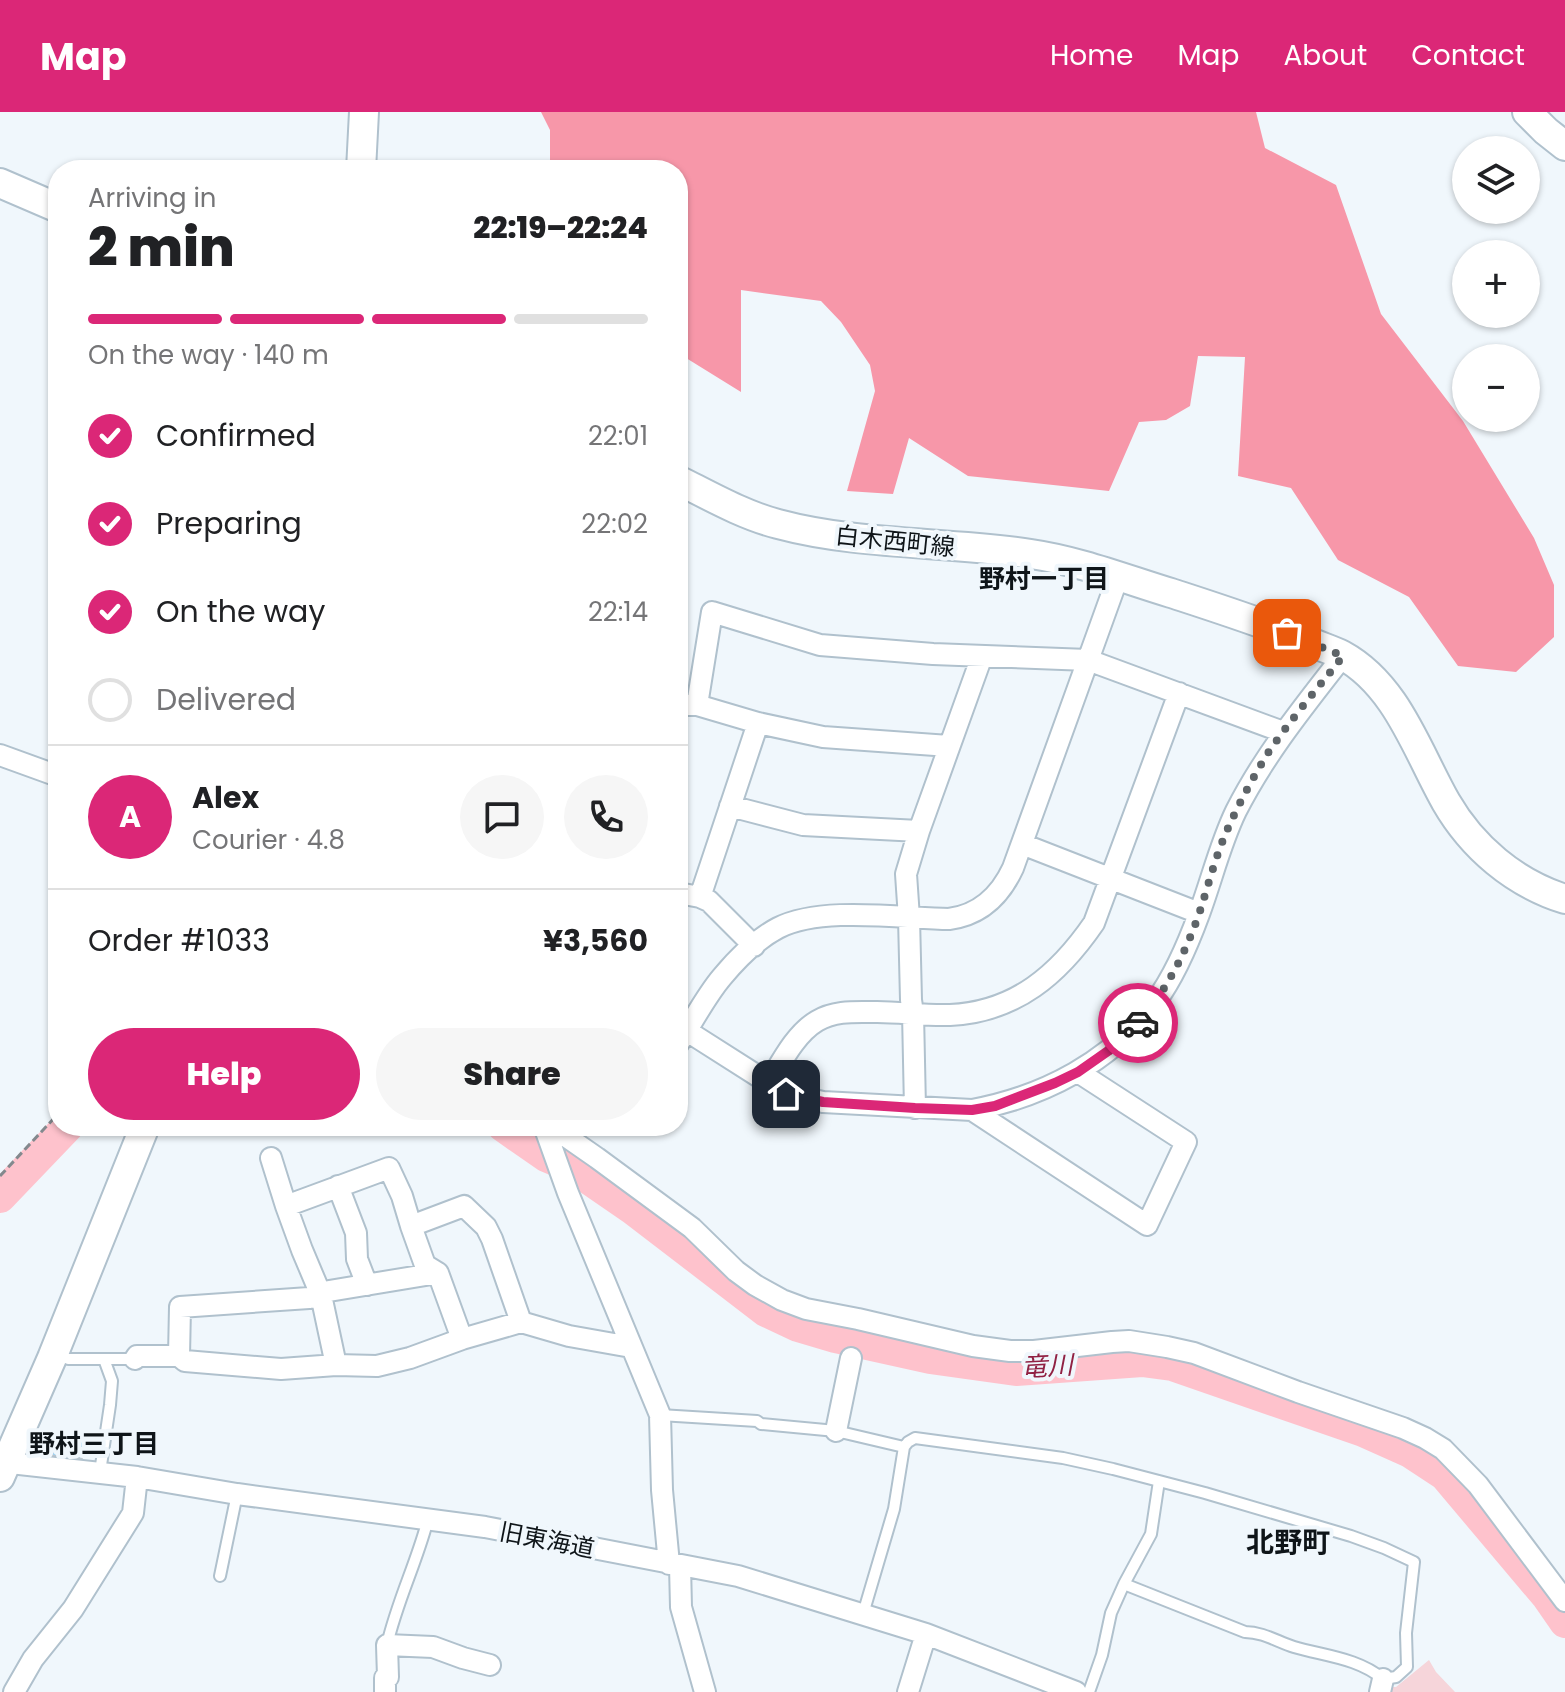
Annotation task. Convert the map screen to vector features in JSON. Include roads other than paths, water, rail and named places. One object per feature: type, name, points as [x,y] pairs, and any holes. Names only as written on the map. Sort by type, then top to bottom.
[{"type":"main road","points":[[362,160],[364,112]]},
{"type":"main road","points":[[1527,112],[1565,146]]},
{"type":"main road","points":[[0,183],[48,204]]},
{"type":"main road","name":"白木西町線","points":[[688,485],[724,504],[776,524],[831,535],[1031,554],[1071,562],[1273,628],[1343,656],[1383,690],[1408,728],[1446,801],[1480,848],[1510,872],[1565,899]]},
{"type":"main road","points":[[2,1467],[52,1358],[141,1136]]},
{"type":"street","points":[[688,1028],[719,979],[764,937],[779,928],[815,917],[841,915],[964,917],[978,911],[1003,888],[1022,844],[1118,577]]},
{"type":"street","points":[[949,746],[823,737],[688,705],[712,612],[820,645],[1088,660],[1283,732]]},
{"type":"street","points":[[915,1108],[906,874],[982,656]]},
{"type":"street","points":[[688,1041],[786,1094],[823,1102],[972,1110],[1018,1098],[1078,1072],[1124,1037],[1156,1002],[1180,960],[1230,824],[1267,755],[1343,656]]},
{"type":"street","points":[[768,1084],[794,1044],[817,1021],[845,1012],[972,1013],[1025,994],[1054,973],[1079,946],[1094,923],[1179,693]]},
{"type":"street","points":[[700,897],[758,723]]},
{"type":"street","points":[[0,755],[48,772]]},
{"type":"street","points":[[730,806],[803,825],[919,831]]},
{"type":"street","points":[[1022,844],[1199,913]]},
{"type":"street","points":[[688,895],[709,901],[754,946]]},
{"type":"street","points":[[972,1110],[1147,1225],[1186,1142],[1078,1072]]},
{"type":"street","points":[[550,1136],[568,1193],[660,1415],[662,1490],[674,1565],[681,1607],[705,1692]]},
{"type":"street","points":[[560,1136],[597,1158],[692,1228],[755,1285],[806,1309],[973,1346],[1010,1351],[1112,1342],[1167,1347],[1194,1353],[1425,1438],[1443,1449],[1478,1485],[1565,1601]]},
{"type":"street","points":[[271,1158],[306,1262],[321,1295],[336,1365]]},
{"type":"street","points":[[286,1206],[389,1168],[402,1196],[425,1265],[438,1273],[462,1339]]},
{"type":"street","points":[[338,1186],[356,1233],[357,1259],[367,1285]]},
{"type":"street","points":[[411,1226],[464,1206],[486,1227],[492,1239],[521,1322]]},
{"type":"street","points":[[179,1356],[180,1307],[309,1298],[329,1291],[438,1273]]},
{"type":"street","points":[[135,1359],[137,1356],[179,1356],[185,1361],[281,1369],[377,1366],[521,1322],[569,1336],[631,1347]]},
{"type":"street","points":[[836,1431],[851,1358]]},
{"type":"street","name":"旧東海道","points":[[2,1467],[100,1472],[237,1494],[485,1527],[738,1576],[926,1634],[1076,1692]]},
{"type":"street","points":[[14,1692],[33,1659],[73,1609],[133,1513],[137,1477]]},
{"type":"street","points":[[908,1692],[926,1634]]},
{"type":"street","points":[[385,1692],[387,1645],[433,1647],[490,1665]]},
{"type":"lane","points":[[68,1359],[135,1359]]},
{"type":"lane","points":[[100,1472],[112,1381],[104,1359]]},
{"type":"lane","points":[[660,1415],[757,1421],[761,1424],[836,1431],[904,1447]]},
{"type":"lane","points":[[863,1614],[894,1509],[904,1447],[915,1438],[1063,1458],[1159,1481],[1384,1548],[1414,1562],[1406,1633],[1407,1667],[1381,1686],[1371,1669],[1245,1632],[1124,1584]]},
{"type":"lane","points":[[1089,1692],[1102,1655],[1111,1613],[1151,1534],[1159,1481]]},
{"type":"lane","points":[[220,1576],[237,1494]]},
{"type":"lane","points":[[387,1645],[428,1519]]},
{"type":"waterway","name":"竜川","points":[[0,1197],[58,1136]]},
{"type":"waterway","name":"竜川","points":[[517,1136],[546,1156],[572,1167],[633,1209],[766,1311],[798,1326],[930,1358],[1016,1370],[1142,1361],[1172,1365],[1363,1431],[1410,1452],[1445,1475],[1547,1596],[1565,1622]]},
{"type":"district","name":"野村一丁目","points":[[1044,579]]},
{"type":"district","name":"野村三丁目","points":[[94,1444]]},
{"type":"district","name":"北野町","points":[[1288,1542]]}]
